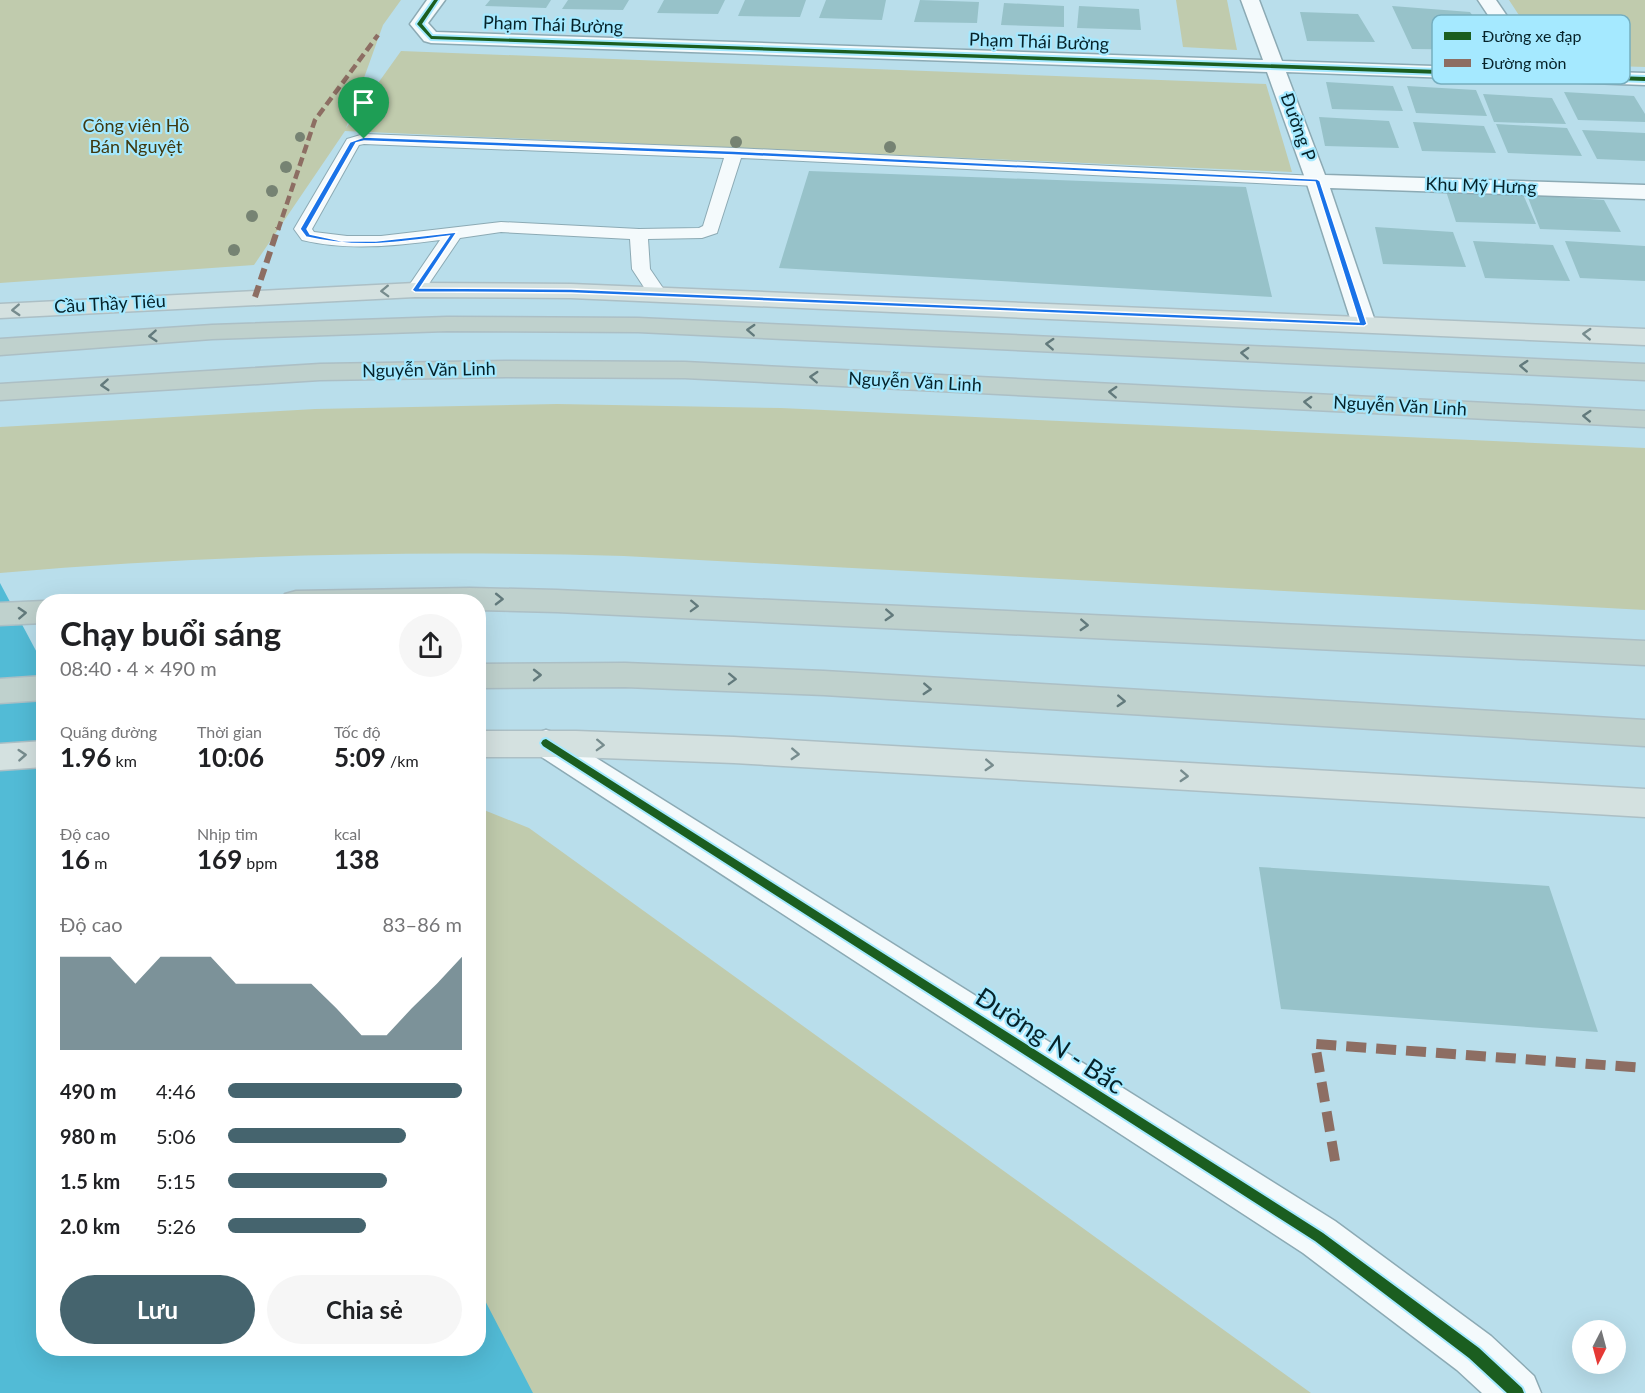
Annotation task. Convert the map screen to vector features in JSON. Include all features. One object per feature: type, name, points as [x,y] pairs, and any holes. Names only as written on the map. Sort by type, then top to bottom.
[{"type":"highway","name":"Cầu Thầy Tiêu","points":[[0,347],[212,332],[447,324],[638,325],[1375,359]]},
{"type":"highway","points":[[1375,359],[1645,372]]},
{"type":"highway","name":"Nguyễn Văn Linh","points":[[0,392],[184,379],[415,370],[685,370],[1645,418]]},
{"type":"highway","points":[[486,600],[546,600],[787,610],[1645,653]]},
{"type":"highway","points":[[0,614],[36,612]]},
{"type":"highway","points":[[486,676],[625,675],[824,683],[1645,733]]},
{"type":"highway","points":[[0,691],[36,689]]},
{"type":"main road","points":[[415,290],[658,294],[1645,337]]},
{"type":"main road","name":"Cầu Thầy Tiêu","points":[[0,311],[221,298],[415,290]]},
{"type":"main road","points":[[1364,324],[1375,359]]},
{"type":"main road","points":[[486,744],[546,743],[746,751],[1645,803]]},
{"type":"main road","points":[[0,757],[36,755]]},
{"type":"street","name":"Phạm Thái Bường","points":[[436,0],[420,24],[431,37],[1432,71]]},
{"type":"street","name":"Đường P","points":[[1250,0],[1317,181],[1364,324]]},
{"type":"street","points":[[1487,0],[1497,15]]},
{"type":"street","name":"Phạm Thái Bường","points":[[1630,78],[1645,79]]},
{"type":"street","name":"Khu Mỹ Hưng","points":[[1317,181],[1645,192]]},
{"type":"street","name":"Đường N - Bắc","points":[[546,743],[1319,1237],[1474,1353],[1516,1393]]},
{"type":"lane","points":[[734,153],[711,229],[702,233],[639,234],[501,226],[376,243],[342,243],[308,236],[303,229],[353,142],[364,139],[734,153],[1317,181]]},
{"type":"lane","points":[[415,290],[454,233]]},
{"type":"lane","points":[[639,234],[641,269],[658,294]]},
{"type":"green space","name":"Công viên Hồ Bán Nguyệt","points":[[0,0],[401,0],[383,25],[346,128],[401,51],[1266,84],[1292,172],[345,131],[254,265],[0,283]]},
{"type":"green space","points":[[1176,0],[1227,0],[1237,50],[1183,47]]},
{"type":"green space","points":[[1509,0],[1645,0],[1645,67],[1630,67],[1630,15],[1519,15]]},
{"type":"green space","points":[[557,404],[781,408],[1645,448],[1645,610],[624,556],[546,554],[390,554],[234,558],[0,573],[0,427],[315,409]]},
{"type":"green space","points":[[486,811],[529,828],[1311,1393],[306,1393],[447,1356],[486,1356]]},
{"type":"water","points":[[0,583],[36,651],[36,1356],[486,1356],[486,1302],[533,1393],[0,1393]]},
{"type":"building","points":[[490,0],[551,0],[546,8],[485,6]]},
{"type":"building","points":[[568,0],[629,0],[623,10],[562,9]]},
{"type":"building","points":[[664,0],[725,0],[718,14],[657,13]]},
{"type":"building","points":[[745,0],[806,0],[800,17],[738,16]]},
{"type":"building","points":[[826,0],[886,0],[882,20],[819,18]]},
{"type":"building","points":[[920,0],[979,2],[977,23],[914,22]]},
{"type":"building","points":[[1004,3],[1064,6],[1064,27],[1001,25]]},
{"type":"building","points":[[1079,6],[1139,9],[1141,30],[1077,28]]},
{"type":"building","points":[[1392,6],[1470,12],[1472,15],[1432,15],[1432,49],[1412,49]]},
{"type":"building","points":[[1300,12],[1358,14],[1375,42],[1307,41]]},
{"type":"building","points":[[1326,82],[1393,86],[1403,111],[1332,109]]},
{"type":"building","points":[[1407,86],[1476,90],[1487,116],[1416,113]]},
{"type":"building","points":[[1564,92],[1634,96],[1645,114],[1645,122],[1578,120]]},
{"type":"building","points":[[1483,94],[1552,98],[1566,124],[1494,122]]},
{"type":"building","points":[[1319,117],[1389,121],[1399,148],[1325,146]]},
{"type":"building","points":[[1413,122],[1484,126],[1496,153],[1422,151]]},
{"type":"building","points":[[1496,124],[1567,128],[1582,156],[1508,153]]},
{"type":"building","points":[[1582,130],[1645,133],[1645,161],[1597,159]]},
{"type":"building","points":[[809,171],[1246,187],[1272,297],[779,268]]},
{"type":"building","points":[[1445,188],[1522,192],[1536,224],[1456,222]]},
{"type":"building","points":[[1527,195],[1604,200],[1621,232],[1540,229]]},
{"type":"building","points":[[1375,227],[1453,232],[1466,267],[1383,264]]},
{"type":"building","points":[[1473,241],[1553,245],[1570,281],[1485,278]]},
{"type":"building","points":[[1565,241],[1645,246],[1645,281],[1580,278]]},
{"type":"building","points":[[1259,867],[1549,886],[1598,1032],[1281,1009]]},
{"type":"marked path","points":[[255,297],[315,120],[378,35]]},
{"type":"marked path","points":[[1335,1161],[1315,1044],[1645,1068]]},
{"type":"cycle path","points":[[436,0],[419,24],[431,37],[1432,72]]},
{"type":"cycle path","points":[[1630,78],[1645,79]]},
{"type":"cycle path","points":[[546,743],[1319,1237],[1474,1353],[1517,1393]]},
{"type":"route","points":[[364,139],[734,153],[1317,181],[1364,324],[571,291],[415,290],[454,233],[376,243],[342,243],[308,236],[303,229],[353,142],[364,139]]}]
